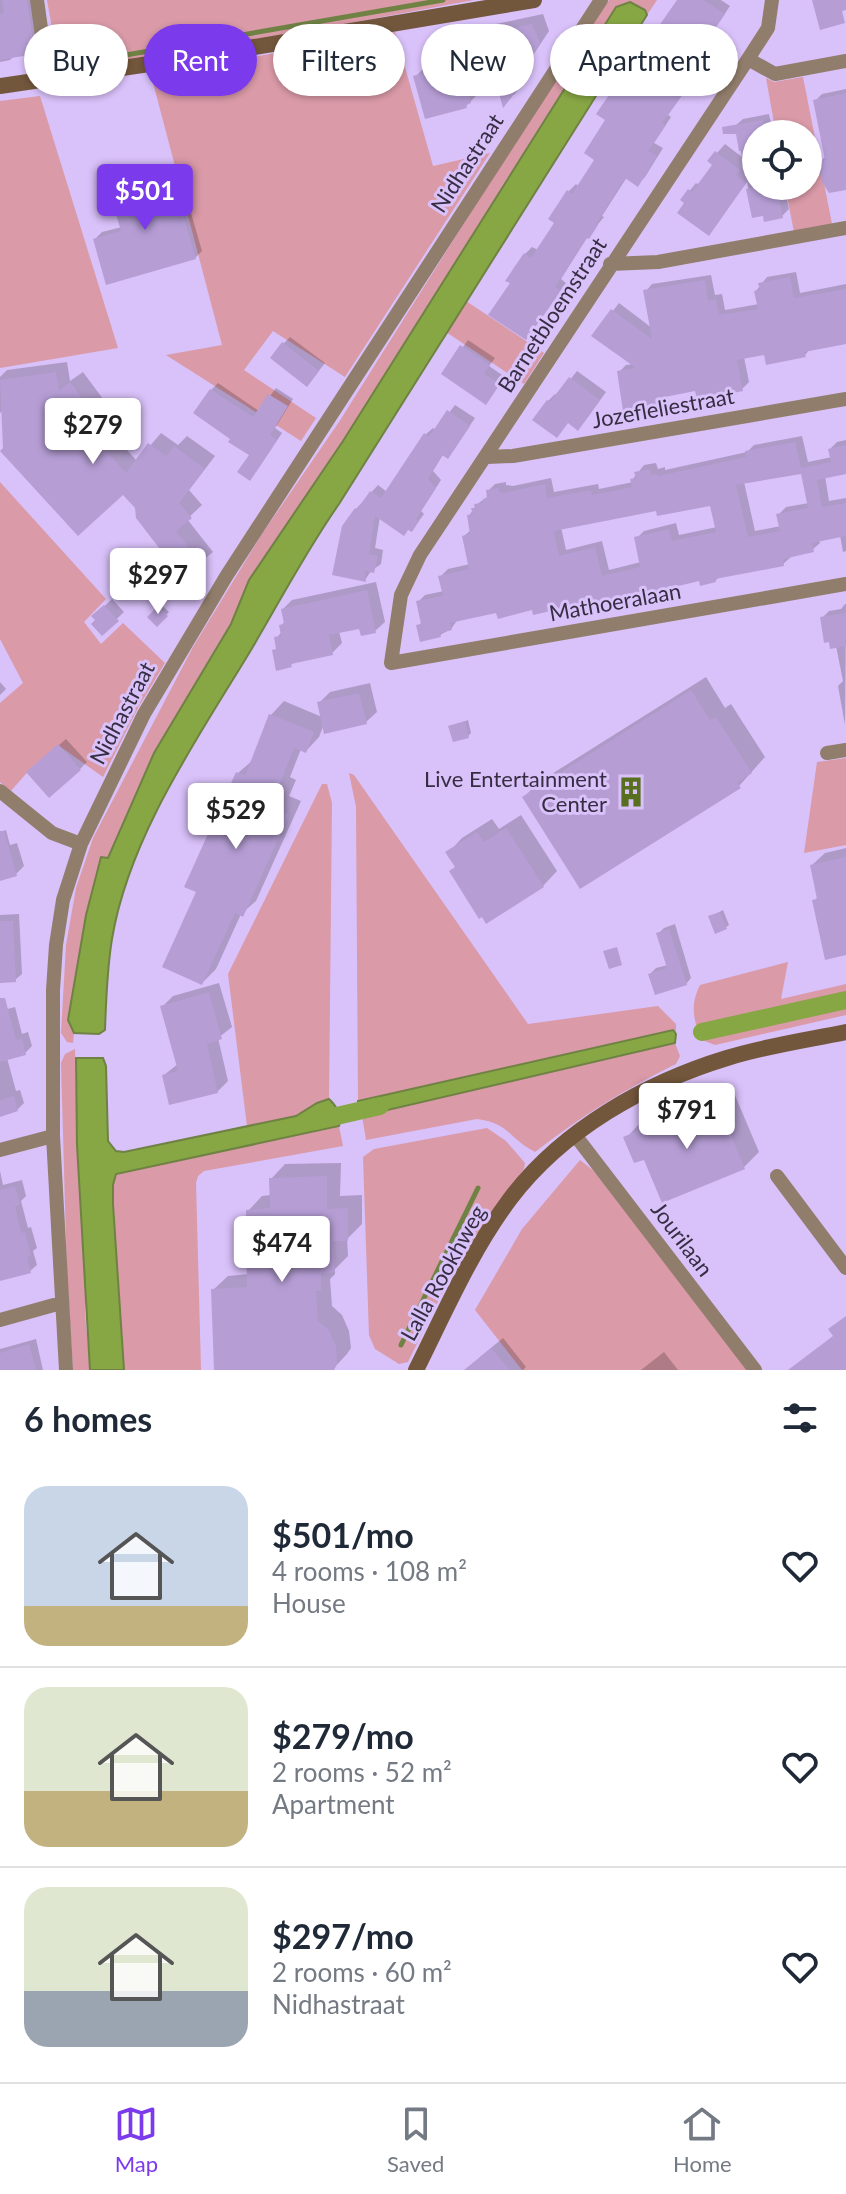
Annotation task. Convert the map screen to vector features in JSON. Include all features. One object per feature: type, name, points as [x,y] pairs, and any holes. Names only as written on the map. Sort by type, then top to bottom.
[{"type":"street","points":[[37,0],[40,24]]},
{"type":"street","points":[[128,67],[534,0]]},
{"type":"street","name":"Nidhastraat","points":[[66,1370],[53,1136],[56,945],[63,900],[81,844],[144,714],[227,575],[601,0]]},
{"type":"street","name":"Barnetbloemstraat","points":[[391,663],[396,617],[411,572],[610,264],[768,28],[772,0]]},
{"type":"street","points":[[748,59],[775,74],[846,61]]},
{"type":"street","points":[[0,86],[24,82]]},
{"type":"street","points":[[610,264],[658,262],[846,228]]},
{"type":"street","name":"Jozefleliestraat","points":[[487,457],[513,456],[846,399]]},
{"type":"street","name":"Mathoeralaan","points":[[391,663],[846,584]]},
{"type":"street","points":[[827,753],[846,750]]},
{"type":"street","points":[[0,791],[52,833],[81,844]]},
{"type":"street","name":"Lalla Rookhweg","points":[[416,1370],[475,1254],[511,1198],[540,1166],[575,1135],[634,1095],[680,1074],[729,1057],[846,1032]]},
{"type":"street","name":"Jourilaan","points":[[575,1135],[755,1370]]},
{"type":"street","points":[[0,1150],[53,1136]]},
{"type":"street","points":[[777,1176],[846,1268]]},
{"type":"street","points":[[0,1320],[61,1303]]},
{"type":"shaded area","points":[[47,0],[474,0],[345,24],[273,24],[273,37],[257,40],[257,24],[144,24],[144,58],[128,61],[128,24],[51,24]]},
{"type":"shaded area","points":[[609,0],[657,0],[647,15],[645,10],[616,7],[605,24],[593,24]]},
{"type":"shaded area","points":[[630,2],[645,10],[647,15],[641,24],[605,24],[616,7]]},
{"type":"shaded area","points":[[273,54],[273,96],[405,96],[405,67],[433,166],[490,153],[345,377],[273,331],[244,370],[316,418],[301,441],[166,355],[222,345],[157,96],[257,96],[257,56]]},
{"type":"shaded area","points":[[803,77],[811,120],[774,120],[766,78],[774,82]]},
{"type":"shaded area","points":[[550,90],[550,96],[560,96],[343,441],[249,580],[231,624],[154,753],[108,858],[102,857],[86,915],[68,1020],[74,1033],[73,1043],[67,1042],[61,1033],[66,945],[76,888],[93,838],[193,647],[262,534],[339,422]]},
{"type":"shaded area","points":[[40,96],[118,348],[0,368],[0,101]]},
{"type":"shaded area","points":[[560,96],[596,96],[315,540],[188,753],[149,825],[121,901],[110,950],[105,1030],[99,1034],[74,1033],[68,1020],[86,915],[101,857],[108,858],[154,753],[231,624],[249,580],[343,441]]},
{"type":"shaded area","points":[[822,173],[832,224],[794,232],[788,200],[822,200]]},
{"type":"shaded area","points":[[466,301],[544,353],[524,384],[446,332]]},
{"type":"shaded area","points":[[0,482],[106,599],[84,622],[101,644],[123,623],[165,663],[103,777],[58,745],[32,767],[10,792],[0,782],[0,703],[23,683],[0,639]]},
{"type":"shaded area","points":[[846,758],[846,845],[804,853],[817,762]]},
{"type":"shaded area","points":[[349,773],[354,775],[528,1024],[658,1006],[676,1024],[676,1034],[673,1030],[358,1101],[356,807]]},
{"type":"shaded area","points":[[322,784],[327,784],[332,803],[329,1099],[296,1116],[247,1126],[228,974]]},
{"type":"shaded area","points":[[788,962],[781,999],[846,984],[846,1015],[715,1045],[702,1040],[694,1012],[700,985]]},
{"type":"shaded area","points":[[673,1030],[675,1043],[362,1116],[359,1114],[358,1101]]},
{"type":"shaded area","points":[[675,1043],[680,1056],[676,1064],[603,1104],[535,1152],[496,1124],[477,1119],[366,1140],[362,1116]]},
{"type":"shaded area","points":[[75,1049],[77,1145],[85,1238],[85,1313],[90,1370],[73,1370],[67,1276],[61,1063],[65,1054]]},
{"type":"shaded area","points":[[76,1058],[103,1058],[106,1066],[108,1141],[116,1151],[124,1152],[296,1116],[329,1099],[340,1118],[339,1126],[116,1174],[113,1204],[124,1370],[90,1370],[77,1145]]},
{"type":"shaded area","points":[[339,1126],[343,1146],[204,1171],[198,1176],[201,1370],[124,1370],[113,1204],[116,1174]]},
{"type":"shaded area","points":[[487,1128],[506,1141],[525,1163],[524,1169],[449,1279],[408,1362],[399,1364],[375,1349],[369,1335],[363,1157],[374,1149]]},
{"type":"shaded area","points":[[580,1160],[594,1171],[748,1370],[522,1370],[475,1310],[522,1229]]},
{"type":"building","points":[[2,0],[27,0],[31,24],[24,24],[24,56],[0,60],[0,14],[4,13]]},
{"type":"building","points":[[677,0],[703,0],[725,14],[718,24],[660,24]]},
{"type":"building","points":[[812,0],[846,0],[846,10],[842,11],[845,23],[820,30]]},
{"type":"building","points":[[534,29],[540,43],[534,52]]},
{"type":"building","points":[[421,74],[421,96],[469,96],[471,103],[466,105],[467,108],[425,119],[413,76]]},
{"type":"building","points":[[846,93],[846,190],[829,193],[822,182],[822,161],[825,160],[822,120],[817,120],[813,100]]},
{"type":"building","points":[[500,96],[513,96],[503,108]]},
{"type":"building","points":[[608,96],[682,96],[662,123],[666,125],[648,151],[657,156],[638,187],[625,178],[598,225],[555,287],[561,291],[526,340],[488,315],[510,283],[505,281],[524,253],[531,258],[554,223],[548,219],[567,190],[572,194],[594,160],[584,153],[605,120],[596,114]]},
{"type":"building","points":[[742,124],[742,150],[739,151],[736,134],[723,134],[722,127]]},
{"type":"building","points":[[715,151],[740,170],[736,175],[742,180],[742,189],[709,236],[677,213],[684,203],[680,200],[688,189],[692,192],[712,165],[707,161]]},
{"type":"building","points":[[171,174],[196,259],[106,285],[93,239],[121,231],[111,197],[125,193],[123,187]]},
{"type":"building","points":[[748,200],[780,200],[783,218],[764,222],[763,216],[752,218]]},
{"type":"building","points":[[790,277],[794,298],[846,289],[846,344],[804,352],[806,357],[766,365],[764,355],[737,360],[743,391],[697,400],[695,391],[655,399],[657,411],[624,418],[617,371],[636,368],[591,336],[611,309],[652,339],[643,290],[705,280],[708,301],[716,299],[719,315],[758,309],[754,291],[760,290],[758,283]]},
{"type":"building","points":[[282,342],[319,371],[307,387],[270,358]]},
{"type":"building","points":[[460,345],[490,365],[484,374],[500,384],[486,405],[441,374]]},
{"type":"building","points":[[56,372],[59,391],[70,382],[95,416],[83,425],[126,473],[148,443],[166,456],[174,446],[205,469],[179,503],[192,518],[176,531],[202,565],[183,579],[136,518],[135,508],[123,495],[78,536],[0,451],[3,448],[0,380]]},
{"type":"building","points":[[569,377],[600,400],[578,431],[568,423],[557,438],[532,420]]},
{"type":"building","points":[[210,389],[253,417],[268,394],[288,406],[270,435],[277,440],[250,481],[237,472],[249,455],[193,413]]},
{"type":"building","points":[[447,410],[470,426],[448,459],[442,455],[428,479],[436,488],[416,519],[419,521],[412,532],[408,530],[404,536],[375,516],[369,554],[378,556],[374,573],[364,571],[366,582],[332,575],[342,526],[370,491],[381,498],[424,433],[429,437]]},
{"type":"building","points":[[795,442],[801,468],[831,462],[828,449],[846,445],[846,474],[817,480],[822,507],[846,503],[846,536],[812,543],[814,552],[783,559],[784,566],[715,579],[716,582],[700,586],[699,581],[574,611],[573,606],[533,615],[532,610],[498,619],[496,613],[450,623],[452,630],[440,633],[441,637],[420,642],[416,625],[421,624],[416,601],[443,596],[438,576],[469,569],[462,536],[470,534],[467,515],[473,514],[471,508],[475,508],[474,504],[483,503],[483,499],[487,498],[486,490],[499,488],[499,492],[504,493],[545,484],[547,498],[591,490],[592,495],[632,487],[630,479],[636,478],[634,472],[650,469],[651,475],[658,476],[746,457],[745,451]],"holes":[[[801,474],[808,508],[776,514],[780,531],[748,537],[736,485]],[[710,506],[716,532],[672,541],[669,529],[634,537],[640,567],[602,576],[595,547],[559,556],[554,531],[656,511],[657,516]]]},
{"type":"building","points":[[367,590],[376,633],[361,636],[359,629],[329,635],[333,655],[291,664],[292,667],[276,671],[272,650],[276,649],[274,637],[281,636],[279,625],[284,624],[281,609]]},
{"type":"building","points":[[104,605],[119,621],[102,636],[91,624],[95,620],[91,616]]},
{"type":"building","points":[[158,606],[168,616],[157,627],[147,617]]},
{"type":"building","points":[[846,613],[846,646],[830,649],[829,642],[824,643],[820,617]]},
{"type":"building","name":"Live Entertainment Center","points":[[691,690],[710,720],[716,717],[752,773],[737,783],[741,788],[580,889],[522,797]]},
{"type":"building","points":[[359,693],[367,724],[324,734],[317,702]]},
{"type":"building","points":[[269,714],[314,732],[306,753],[294,748],[277,791],[284,794],[277,810],[289,815],[243,917],[235,913],[202,985],[162,967],[196,892],[184,887],[236,772],[245,776]]},
{"type":"building","points":[[465,721],[469,738],[453,742],[448,726]]},
{"type":"building","points":[[58,744],[81,770],[49,798],[26,772]]},
{"type":"building","points":[[506,828],[544,887],[486,924],[482,917],[479,919],[449,871],[455,867],[445,852],[477,832],[484,842]]},
{"type":"building","points":[[0,831],[4,831],[17,876],[0,881]]},
{"type":"building","points":[[846,857],[846,955],[825,960],[812,900],[817,899],[810,865]]},
{"type":"building","points":[[720,912],[727,929],[715,934],[708,916]]},
{"type":"building","points":[[0,921],[13,921],[16,982],[0,983]]},
{"type":"building","points":[[669,929],[687,985],[655,995],[648,974],[667,968],[656,933]]},
{"type":"building","points":[[617,947],[622,965],[609,969],[603,951]]},
{"type":"building","points":[[209,992],[222,1039],[207,1044],[218,1093],[169,1105],[162,1075],[178,1071],[160,1006]]},
{"type":"building","points":[[0,998],[5,998],[16,1040],[22,1038],[26,1055],[0,1062]]},
{"type":"building","points":[[14,1096],[18,1111],[0,1117],[0,1100]]},
{"type":"building","points":[[716,1099],[745,1169],[662,1203],[644,1160],[634,1163],[623,1137]]},
{"type":"building","points":[[327,1176],[327,1209],[348,1208],[348,1241],[333,1241],[335,1272],[321,1274],[321,1291],[316,1291],[318,1321],[328,1329],[336,1346],[337,1364],[334,1370],[214,1370],[211,1289],[247,1287],[246,1210],[270,1208],[269,1178]]},
{"type":"building","points":[[15,1186],[20,1205],[15,1206],[21,1233],[25,1232],[31,1256],[27,1257],[31,1273],[0,1281],[0,1190]]},
{"type":"building","points":[[846,1316],[846,1370],[788,1370],[833,1336],[828,1329]]},
{"type":"building","points":[[29,1344],[36,1370],[0,1370],[0,1353]]},
{"type":"building","points":[[491,1348],[510,1370],[464,1370]]},
{"type":"waterway","points":[[128,55],[443,0]]},
{"type":"waterway","points":[[702,1032],[846,1000]]},
{"type":"waterway","points":[[315,1121],[380,1106]]},
{"type":"waterway","points":[[401,1345],[478,1188]]},
{"type":"place","name":"Live Entertainment Center","points":[[631,792]]}]
